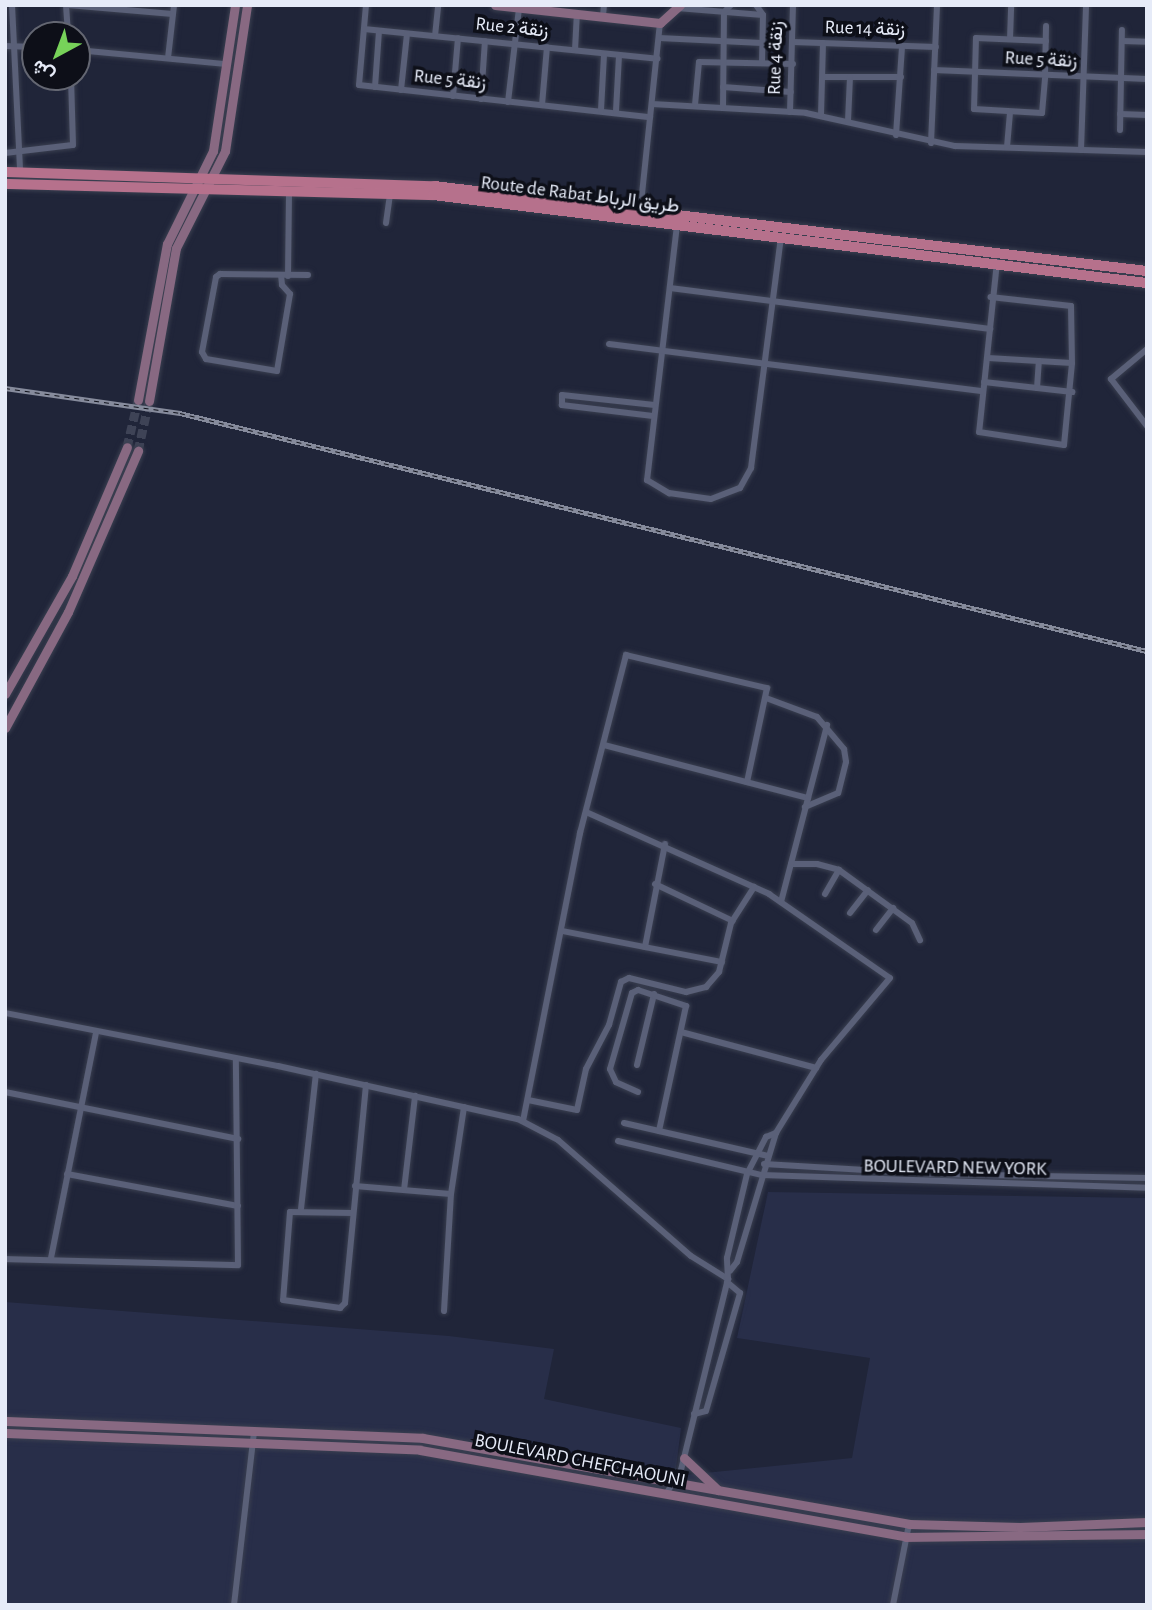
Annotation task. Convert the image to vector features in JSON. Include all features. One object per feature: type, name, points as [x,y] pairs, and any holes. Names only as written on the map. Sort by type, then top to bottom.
[{"type":"main road","name":"Route de Rabat طريق الرباط","points":[[5,172],[199,182]]},
{"type":"main road","name":"Route de Rabat طريق الرباط","points":[[212,182],[640,214],[677,225],[781,237],[1147,271]]},
{"type":"main road","name":"Route de Rabat طريق الرباط","points":[[5,184],[212,182],[434,186],[998,259],[1147,283]]},
{"type":"street","points":[[12,5],[9,46],[20,171]]},
{"type":"street","points":[[67,5],[173,14]]},
{"type":"street","points":[[168,58],[174,5]]},
{"type":"street","points":[[138,400],[167,244],[199,182],[216,140],[235,5]]},
{"type":"street","points":[[149,401],[176,248],[212,182],[228,142],[247,5]]},
{"type":"street","points":[[364,29],[366,5]]},
{"type":"street","points":[[435,36],[438,5]]},
{"type":"street","points":[[495,5],[660,23]]},
{"type":"street","points":[[603,16],[604,5]]},
{"type":"street","points":[[723,107],[724,12],[731,5]]},
{"type":"street","points":[[756,5],[763,15],[762,62]]},
{"type":"street","name":"Rue 4 زنقة","points":[[790,112],[793,5]]},
{"type":"street","points":[[931,143],[937,5]]},
{"type":"street","points":[[1010,39],[1011,5]]},
{"type":"street","points":[[1081,150],[1086,5]]},
{"type":"street","points":[[640,214],[660,23],[678,7],[763,15]]},
{"type":"street","points":[[508,102],[519,8]]},
{"type":"street","points":[[575,50],[577,13]]},
{"type":"street","points":[[1046,26],[1046,41],[1045,75],[1042,113],[974,109],[976,38],[1046,41]]},
{"type":"street","name":"Rue 2 زنقة","points":[[364,29],[657,59]]},
{"type":"street","name":"Rue 5 زنقة","points":[[364,29],[356,82],[375,87],[616,111],[650,117]]},
{"type":"street","points":[[1119,130],[1122,30]]},
{"type":"street","points":[[375,87],[379,31]]},
{"type":"street","points":[[401,90],[407,34]]},
{"type":"street","points":[[453,96],[458,38]]},
{"type":"street","points":[[659,38],[762,43]]},
{"type":"street","points":[[481,99],[485,41]]},
{"type":"street","points":[[1122,41],[1147,42]]},
{"type":"street","name":"Rue 14 زنقة","points":[[793,42],[936,47]]},
{"type":"street","points":[[821,115],[823,43]]},
{"type":"street","points":[[896,135],[902,46]]},
{"type":"street","points":[[542,105],[547,47]]},
{"type":"street","points":[[91,51],[226,64]]},
{"type":"street","points":[[601,110],[604,54]]},
{"type":"street","points":[[616,111],[619,55]]},
{"type":"street","points":[[695,106],[699,62],[793,64]]},
{"type":"street","name":"Rue 5 زنقة","points":[[934,70],[1147,79]]},
{"type":"street","points":[[823,76],[901,77]]},
{"type":"street","points":[[848,121],[850,77]]},
{"type":"street","points":[[723,87],[791,92]]},
{"type":"street","points":[[5,153],[72,145],[71,91]]},
{"type":"street","points":[[652,104],[821,115],[931,143],[1147,152]]},
{"type":"street","points":[[1007,147],[1010,112]]},
{"type":"street","points":[[1120,114],[1147,116]]},
{"type":"street","points":[[289,189],[285,276],[282,285],[290,293],[277,371],[206,359],[202,352],[216,277],[285,276],[308,275]]},
{"type":"street","points":[[386,223],[390,194]]},
{"type":"street","points":[[677,225],[647,480],[668,493],[711,499],[731,494],[751,468],[781,237]]},
{"type":"street","points":[[991,297],[1071,306],[1072,393],[1068,440],[1062,446],[979,432],[988,358],[991,297],[998,259]]},
{"type":"street","points":[[670,288],[990,329]]},
{"type":"street","points":[[609,344],[983,391]]},
{"type":"street","points":[[1147,349],[1111,379],[1147,426]]},
{"type":"street","points":[[988,358],[1072,363]]},
{"type":"street","points":[[1037,388],[1039,361]]},
{"type":"street","points":[[984,382],[1072,393]]},
{"type":"street","points":[[653,416],[562,405],[562,395],[654,405]]},
{"type":"street","points":[[601,410],[602,400]]},
{"type":"street","points":[[5,694],[88,543],[127,447]]},
{"type":"street","points":[[5,728],[98,547],[138,451]]},
{"type":"street","points":[[88,543],[98,547]]},
{"type":"street","points":[[523,1121],[586,812],[630,654],[763,686],[766,698],[747,782]]},
{"type":"street","points":[[766,698],[808,711],[827,725],[846,754],[840,790],[833,797],[805,807]]},
{"type":"street","points":[[781,902],[827,725]]},
{"type":"street","points":[[604,745],[808,798]]},
{"type":"street","points":[[586,812],[754,887],[781,902],[890,978],[816,1068],[776,1133],[764,1164],[737,1262],[729,1277],[684,1458],[675,1483],[664,1496]]},
{"type":"street","points":[[645,947],[655,884],[665,845]]},
{"type":"street","points":[[791,864],[817,863],[839,870],[912,923],[920,940]]},
{"type":"street","points":[[825,894],[839,870]]},
{"type":"street","points":[[655,884],[733,921]]},
{"type":"street","points":[[528,1100],[577,1110],[586,1069],[608,1025],[622,980],[696,991],[713,981],[722,962],[733,921],[754,887]]},
{"type":"street","points":[[850,913],[868,890]]},
{"type":"street","points":[[876,930],[892,908]]},
{"type":"street","points":[[562,931],[722,962]]},
{"type":"street","points":[[638,1092],[616,1082],[610,1066],[632,993],[638,990],[685,1004],[659,1131]]},
{"type":"street","points":[[637,1065],[654,994]]},
{"type":"street","points":[[5,1013],[316,1074],[464,1107],[523,1121],[558,1140],[691,1256],[729,1277],[740,1293],[706,1411],[694,1413]]},
{"type":"street","points":[[51,1258],[96,1032]]},
{"type":"street","points":[[681,1032],[816,1068]]},
{"type":"street","points":[[5,1259],[51,1258],[233,1268],[238,1265],[236,1060]]},
{"type":"street","points":[[301,1209],[316,1074]]},
{"type":"street","points":[[353,1213],[301,1209],[288,1213],[281,1297],[285,1302],[340,1308],[346,1301],[366,1085]]},
{"type":"street","points":[[5,1102],[6,1092],[238,1139]]},
{"type":"street","points":[[404,1190],[415,1096]]},
{"type":"street","points":[[444,1311],[451,1194],[464,1107]]},
{"type":"street","points":[[624,1123],[768,1156]]},
{"type":"street","points":[[729,1277],[727,1258],[747,1174],[754,1154],[766,1137],[776,1133]]},
{"type":"street","name":"BOULEVARD NEW YORK","points":[[618,1141],[747,1174],[865,1182],[1147,1188]]},
{"type":"street","name":"BOULEVARD NEW YORK","points":[[764,1164],[866,1172],[1147,1178]]},
{"type":"street","points":[[865,1182],[866,1172]]},
{"type":"street","points":[[67,1174],[238,1206]]},
{"type":"street","points":[[932,1184],[933,1174]]},
{"type":"street","points":[[1060,1176],[1061,1186]]},
{"type":"street","points":[[355,1186],[451,1194]]},
{"type":"street","name":"BOULEVARD CHEFCHAOUNI","points":[[5,1421],[424,1438],[909,1524],[1084,1525],[1147,1522]]},
{"type":"street","name":"BOULEVARD CHEFCHAOUNI","points":[[5,1433],[253,1446],[420,1450],[664,1496],[906,1537],[1086,1537],[1147,1534]]},
{"type":"street","points":[[234,1605],[254,1433]]},
{"type":"street","points":[[684,1458],[720,1491]]},
{"type":"street","points":[[792,1517],[794,1504]]},
{"type":"street","points":[[893,1605],[909,1524]]},
{"type":"street","points":[[1084,1525],[1086,1537]]},
{"type":"shaded area","points":[[768,1192],[1147,1198],[1147,1605],[5,1605],[5,1302],[449,1336],[554,1349],[544,1399],[681,1428],[675,1476],[852,1458],[870,1358],[737,1338]]},
{"type":"tunnel","points":[[127,447],[138,400]]},
{"type":"tunnel","points":[[138,451],[149,401]]},
{"type":"railway","points":[[5,388],[180,413],[1147,651]]}]
